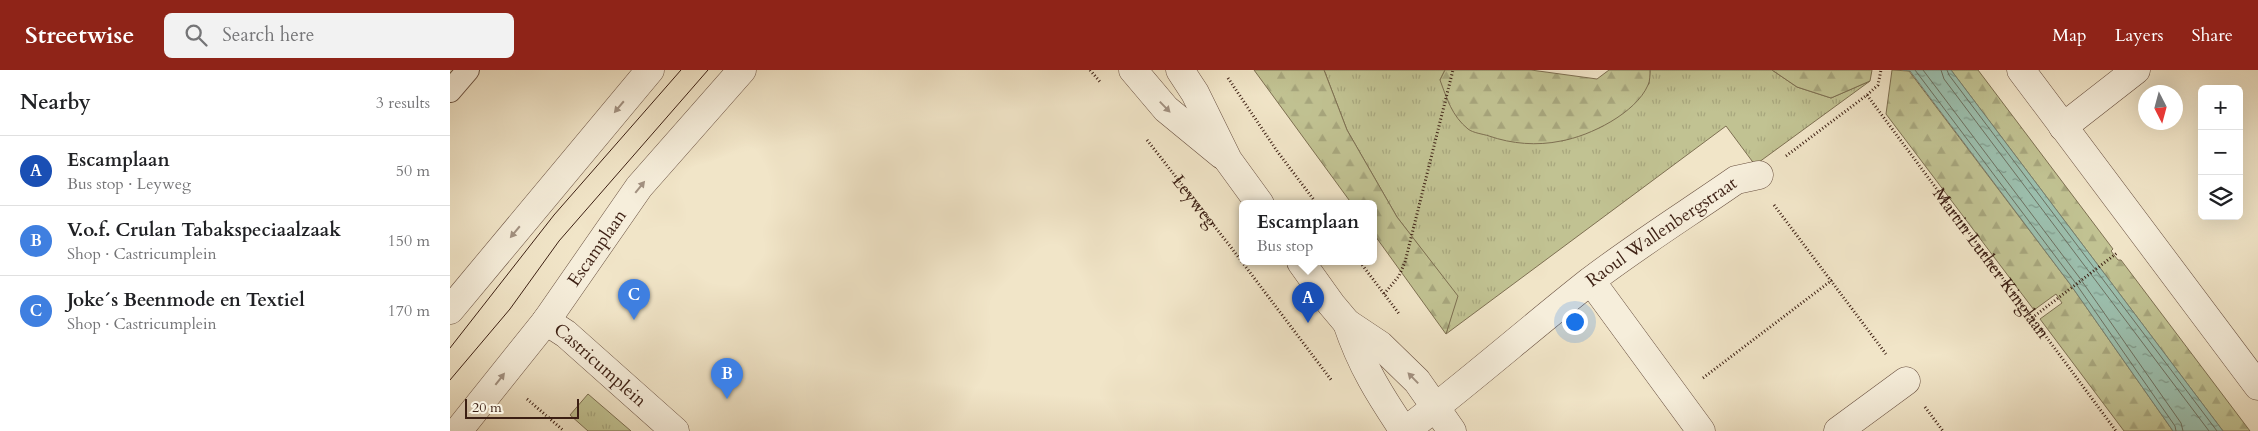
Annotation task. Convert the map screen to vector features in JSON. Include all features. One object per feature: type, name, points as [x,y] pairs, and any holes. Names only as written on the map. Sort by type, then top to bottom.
[{"type":"street","points":[[450,310],[650,70]]},
{"type":"street","name":"Escamplaan","points":[[458,431],[546,321],[639,187],[742,70]]},
{"type":"street","points":[[1133,70],[1166,109],[1228,160]]},
{"type":"street","points":[[1180,70],[1196,93],[1228,160],[1257,200]]},
{"type":"street","points":[[2021,70],[2258,386]]},
{"type":"street","points":[[2063,127],[2136,70]]},
{"type":"street","name":"Raoul Wallenbergstraat","points":[[1405,431],[1436,408],[1499,354],[1591,281],[1736,180],[1759,175]]},
{"type":"street","points":[[1303,265],[1347,323],[1357,354],[1370,379],[1405,431]]},
{"type":"street","points":[[1591,281],[1701,431]]},
{"type":"street","name":"Castricumplein","points":[[546,321],[566,334],[675,431]]},
{"type":"street","points":[[1347,323],[1380,345],[1417,382],[1452,431]]},
{"type":"street","points":[[1838,431],[1906,381]]},
{"type":"lane","points":[[450,91],[468,70]]},
{"type":"path","points":[[1090,70],[1102,84]]},
{"type":"path","points":[[1222,70],[1277,151],[1314,200]]},
{"type":"path","points":[[1384,294],[1399,276],[1404,262],[1453,70]]},
{"type":"path","points":[[1881,70],[1878,85],[1867,95],[1759,175],[1768,196],[1943,431]]},
{"type":"path","name":"Martin Luther Kinglaan","points":[[1867,95],[2116,431]]},
{"type":"path","name":"Leyweg","points":[[1144,137],[1239,258]]},
{"type":"path","points":[[2032,318],[2115,255]]},
{"type":"path","name":"Leyweg","points":[[1244,265],[1338,389]]},
{"type":"path","points":[[1677,397],[1832,280]]},
{"type":"path","points":[[520,392],[564,431]]},
{"type":"green space","points":[[1254,70],[1324,70],[1347,130],[1397,217],[1458,296],[1446,334],[1377,239],[1377,200],[1349,200]]},
{"type":"green space","points":[[1324,70],[1445,70],[1440,80],[1562,141],[1603,126],[1649,84],[1650,70],[1772,70],[1797,87],[1831,98],[1870,81],[1755,165],[1726,126],[1446,334],[1457,296],[1397,217],[1347,130]]},
{"type":"green space","points":[[1445,70],[1531,70],[1597,79],[1609,70],[1650,70],[1650,74],[1649,83],[1642,95],[1623,114],[1611,122],[1573,138],[1552,143],[1534,144],[1507,141],[1468,129],[1454,113],[1445,94],[1440,80]]},
{"type":"green space","points":[[1772,70],[1872,70],[1870,81],[1831,98],[1797,87]]},
{"type":"green space","points":[[1892,70],[1909,71],[2070,284],[2173,431],[2124,431],[2040,319],[2062,303],[2056,294],[2034,310],[1886,114]]},
{"type":"green space","points":[[1951,70],[1978,70],[2113,249],[2111,251],[2118,260],[2121,260],[2250,431],[2223,431]]},
{"type":"green space","points":[[588,394],[631,431],[588,431],[570,415]]},
{"type":"water","points":[[1903,70],[1951,70],[2223,431],[2173,431],[2070,284],[1910,71]]},
{"type":"tram line","points":[[450,348],[554,215],[681,70]]},
{"type":"tram line","points":[[450,380],[510,309],[559,241],[708,70]]},
{"type":"place","name":"Joke´s Beenmode en Textiel","points":[[634,320]]},
{"type":"place","name":"Escamplaan","points":[[1308,323]]},
{"type":"place","name":"V.o.f. Crulan Tabakspeciaalzaak","points":[[727,399]]}]
